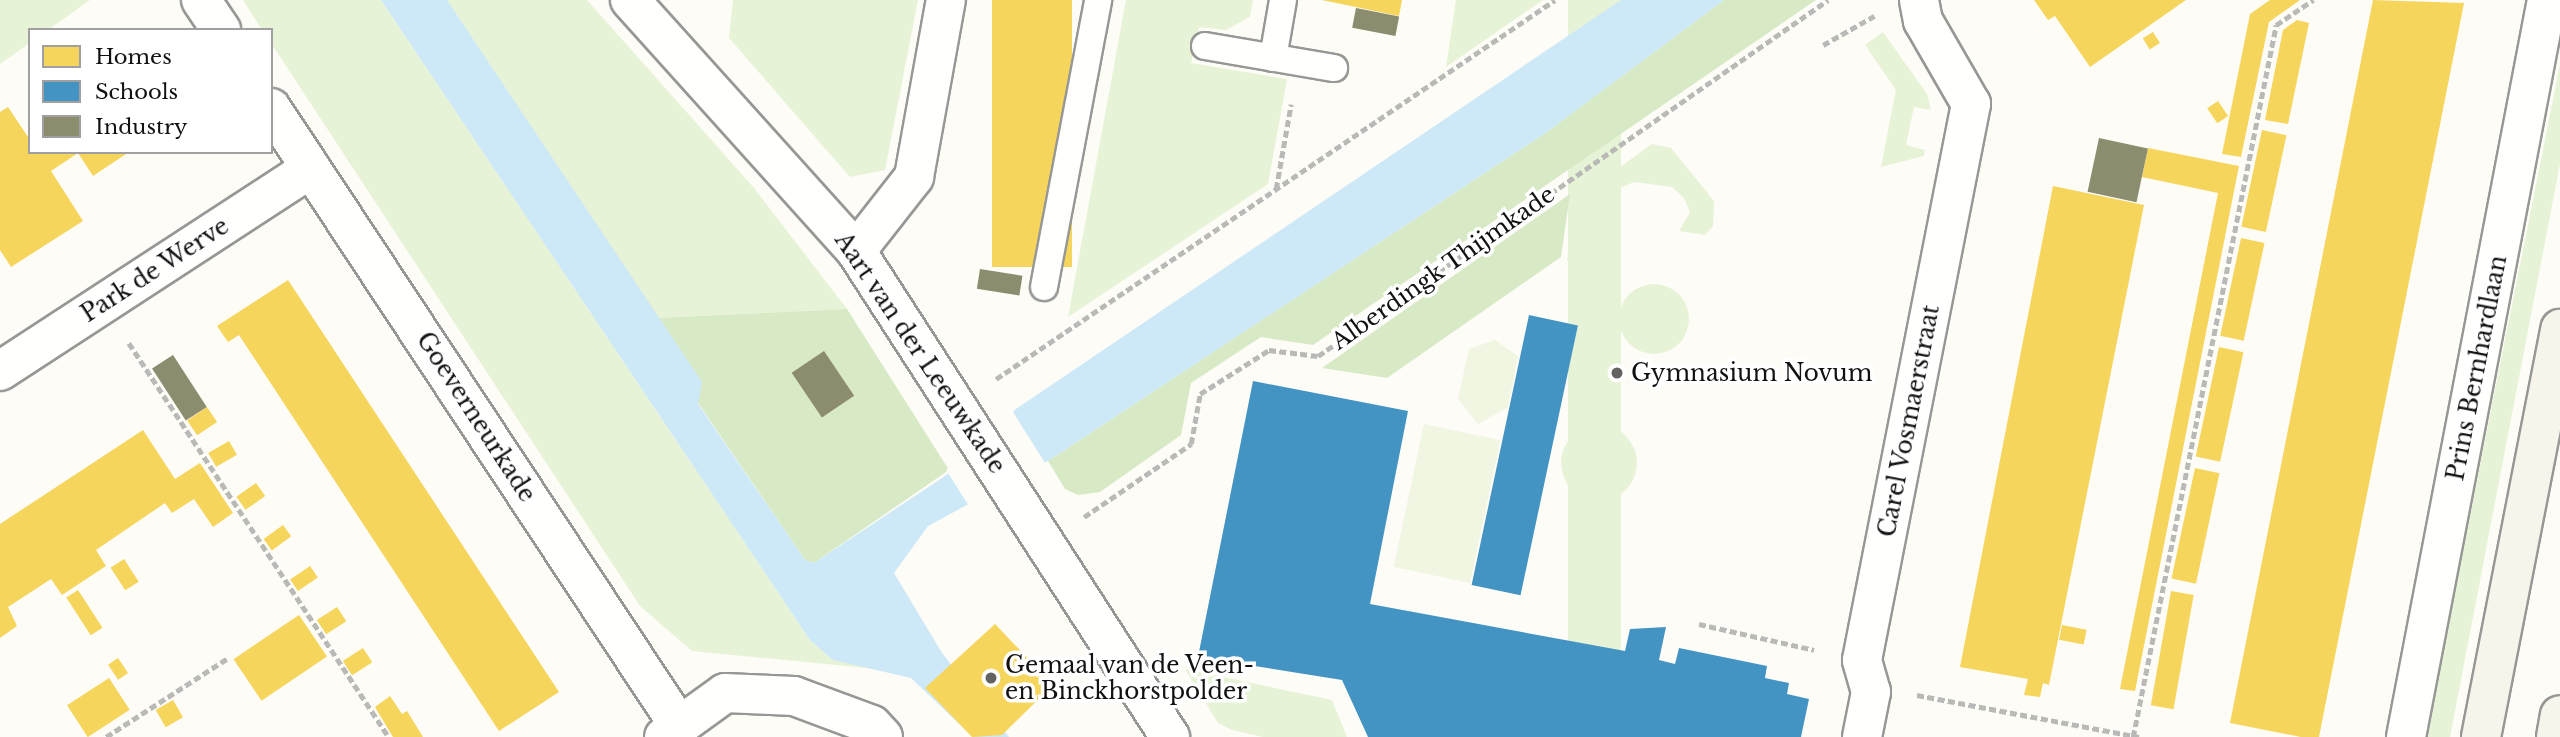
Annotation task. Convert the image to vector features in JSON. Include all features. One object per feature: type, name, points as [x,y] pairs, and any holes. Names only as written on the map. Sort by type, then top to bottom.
[{"type":"main road","points":[[2481,737],[2560,329]]},
{"type":"main road","points":[[2556,737],[2560,715]]},
{"type":"street","points":[[201,0],[220,28]]},
{"type":"street","name":"Aart van der Leeuwkade","points":[[630,0],[856,251],[1170,737]]},
{"type":"street","points":[[856,251],[914,177],[946,0]]},
{"type":"street","name":"Carel Vosmaerstraat","points":[[1862,737],[1867,676],[1971,104],[1923,22],[1919,0]]},
{"type":"street","name":"Prins Bernhardlaan","points":[[2406,737],[2547,0]]},
{"type":"street","name":"Goeverneurkade","points":[[273,110],[672,732]]},
{"type":"street","name":"Park de Werve","points":[[0,371],[310,168]]},
{"type":"street","points":[[672,732],[725,694],[793,695],[872,726],[883,737]]},
{"type":"lane","points":[[1044,287],[1098,0]]},
{"type":"lane","points":[[1283,0],[1286,60]]},
{"type":"lane","points":[[1205,47],[1334,68]]},
{"type":"path","points":[[959,409],[1555,0]]},
{"type":"path","name":"Alberdingk Thijmkade","points":[[1036,528],[1191,444],[1200,394],[1269,350],[1318,356],[1828,0]]},
{"type":"path","points":[[1699,624],[1867,676],[1907,693],[2135,737],[2276,25],[2313,0]]},
{"type":"path","points":[[1823,45],[1881,12]]},
{"type":"path","points":[[1276,190],[1286,60]]},
{"type":"path","points":[[103,304],[389,737]]},
{"type":"path","points":[[106,737],[228,658]]},
{"type":"green space","points":[[0,0],[90,0],[51,28],[28,28],[28,44],[0,64]]},
{"type":"green space","points":[[243,0],[381,0],[810,640],[833,660],[877,669],[692,651],[640,606],[273,46],[273,28],[261,28]]},
{"type":"green space","points":[[447,0],[587,0],[754,188],[847,309],[655,318]]},
{"type":"green space","points":[[733,0],[918,0],[885,170],[850,177],[729,38]]},
{"type":"green space","points":[[1126,0],[1253,0],[1250,17],[1226,30],[1199,27],[1191,63],[1287,79],[1268,184],[1068,317]]},
{"type":"green space","points":[[1456,0],[1543,0],[1446,67]]},
{"type":"green space","points":[[1568,0],[1621,0],[1621,686],[1568,686]]},
{"type":"green space","points":[[1724,0],[1816,0],[1313,345],[1261,337],[1191,383],[1181,435],[1100,492],[1078,495],[1065,489],[1048,461],[1547,132]]},
{"type":"green space","points":[[1883,32],[1927,94],[1931,110],[1914,107],[1906,145],[1925,150],[1924,156],[1881,167],[1896,90],[1865,45]]},
{"type":"green space","points":[[2560,64],[2560,164],[2450,737],[2426,737]]},
{"type":"green space","points":[[1652,144],[1671,148],[1714,201],[1713,226],[1705,235],[1679,231],[1690,212],[1684,198],[1672,187],[1634,182],[1617,189],[1594,218],[1596,245],[1611,246],[1607,268],[1567,261],[1577,198]]},
{"type":"green space","points":[[1570,194],[1561,257],[1387,378],[1322,368]]},
{"type":"green space","points":[[1654,284],[1679,294],[1689,319],[1679,344],[1654,354],[1629,344],[1619,319],[1629,294]]},
{"type":"green space","points":[[847,309],[949,470],[814,563],[805,560],[698,403],[655,318]]},
{"type":"green space","points":[[1495,340],[1518,356],[1508,407],[1478,424],[1458,399],[1469,349]]},
{"type":"green space","points":[[1424,424],[1500,440],[1470,583],[1394,567]]},
{"type":"green space","points":[[1599,425],[1613,428],[1626,436],[1634,449],[1637,463],[1634,477],[1626,490],[1613,498],[1599,501],[1585,498],[1572,490],[1564,477],[1561,463],[1564,449],[1572,436],[1585,428]]},
{"type":"green space","points":[[1185,669],[1332,700],[1347,737],[1263,737],[1232,730],[1218,723]]},
{"type":"water","points":[[381,0],[447,0],[702,382],[698,404],[805,560],[814,563],[945,476],[1016,409],[1621,0],[1724,0],[1547,132],[1048,461],[928,526],[894,573],[942,653],[1009,737],[973,737],[911,678],[833,660],[810,640]]},
{"type":"pier","points":[[1011,409],[1047,466],[969,506],[946,470]]},
{"type":"building: Homes","points":[[992,0],[1072,0],[1072,267],[992,267]]},
{"type":"building: Homes","points":[[1322,0],[1402,0],[1399,16]]},
{"type":"building: Homes","points":[[2034,0],[2186,0],[2090,67],[2055,16],[2048,20]]},
{"type":"building: Homes","points":[[2270,0],[2300,0],[2269,22],[2241,157],[2222,154],[2250,14]]},
{"type":"building: Homes","points":[[2373,0],[2464,3],[2319,737],[2301,737],[2230,723]]},
{"type":"building: Homes","points":[[2297,20],[2309,23],[2288,124],[2265,120],[2283,30]]},
{"type":"building: Homes","points":[[2153,32],[2160,43],[2150,49],[2143,38]]},
{"type":"building: Homes","points":[[2218,101],[2228,116],[2217,123],[2207,108]]},
{"type":"building: Homes","points":[[8,107],[28,137],[28,154],[76,154],[51,171],[83,221],[11,267],[0,250],[0,112]]},
{"type":"building: Homes","points":[[2262,130],[2286,135],[2266,232],[2241,227]]},
{"type":"building: Homes","points":[[2148,148],[2239,166],[2135,691],[2120,689],[2218,193],[2142,177]]},
{"type":"building: Homes","points":[[79,154],[126,154],[93,176]]},
{"type":"building: Homes","points":[[2053,186],[2144,205],[2049,685],[2043,683],[2040,697],[2024,695],[2028,679],[1960,667]]},
{"type":"building: Homes","points":[[2241,238],[2264,243],[2244,341],[2220,336]]},
{"type":"building: Homes","points":[[288,280],[559,692],[499,731],[239,335],[228,342],[217,326]]},
{"type":"building: Homes","points":[[2219,347],[2243,352],[2220,462],[2196,457]]},
{"type":"building: Homes","points":[[207,407],[217,422],[197,435],[187,420]]},
{"type":"building: Homes","points":[[143,430],[175,479],[200,463],[233,513],[213,527],[194,499],[172,513],[165,503],[96,550],[106,566],[62,595],[51,579],[8,607],[17,626],[0,638],[0,524]]},
{"type":"building: Homes","points":[[229,441],[237,455],[216,467],[208,453]]},
{"type":"building: Homes","points":[[2195,468],[2219,473],[2196,584],[2172,579]]},
{"type":"building: Homes","points":[[256,483],[265,496],[246,510],[236,497]]},
{"type":"building: Homes","points":[[283,525],[291,536],[272,550],[264,539]]},
{"type":"building: Homes","points":[[124,559],[139,582],[125,590],[111,568]]},
{"type":"building: Homes","points":[[310,566],[318,578],[298,591],[290,579]]},
{"type":"building: Homes","points":[[78,590],[103,628],[91,635],[66,598]]},
{"type":"building: Homes","points":[[2171,591],[2194,595],[2174,709],[2151,705]]},
{"type":"building: Homes","points":[[337,607],[346,621],[326,634],[317,620]]},
{"type":"building: Homes","points":[[299,615],[327,656],[261,701],[234,659]]},
{"type":"building: Homes","name":"Gemaal van de Veen- en Binckhorstpolder","points":[[995,624],[1053,685],[1002,735],[972,737],[925,688]]},
{"type":"building: Homes","points":[[2062,625],[2087,630],[2084,644],[2059,640]]},
{"type":"building: Homes","points":[[363,648],[372,662],[352,675],[343,661]]},
{"type":"building: Homes","points":[[118,658],[128,673],[118,680],[108,665]]},
{"type":"building: Homes","points":[[109,678],[130,710],[88,737],[67,705]]},
{"type":"building: Homes","points":[[390,696],[402,714],[407,711],[423,737],[393,737],[375,707]]},
{"type":"building: Homes","points":[[173,700],[183,717],[166,727],[156,710]]},
{"type":"building: Schools","points":[[1529,315],[1578,325],[1521,595],[1472,585]]},
{"type":"building: Schools","points":[[1253,381],[1408,411],[1370,604],[1625,651],[1630,629],[1666,627],[1659,660],[1675,664],[1679,648],[1767,666],[1765,678],[1789,683],[1787,694],[1809,699],[1801,737],[1368,737],[1342,680],[1198,657]]},
{"type":"building: Industry","points":[[1356,8],[1399,16],[1395,36],[1352,28]]},
{"type":"building: Industry","points":[[2099,138],[2148,148],[2136,202],[2088,192]]},
{"type":"building: Industry","points":[[980,269],[1022,276],[1019,295],[977,289]]},
{"type":"building: Industry","points":[[824,351],[854,396],[822,418],[792,373]]},
{"type":"building: Industry","points":[[173,355],[207,407],[186,421],[152,369]]},
{"type":"place","name":"Gymnasium Novum","points":[[1617,373]]},
{"type":"place","name":"Gemaal van de Veen- en Binckhorstpolder","points":[[991,678]]}]
